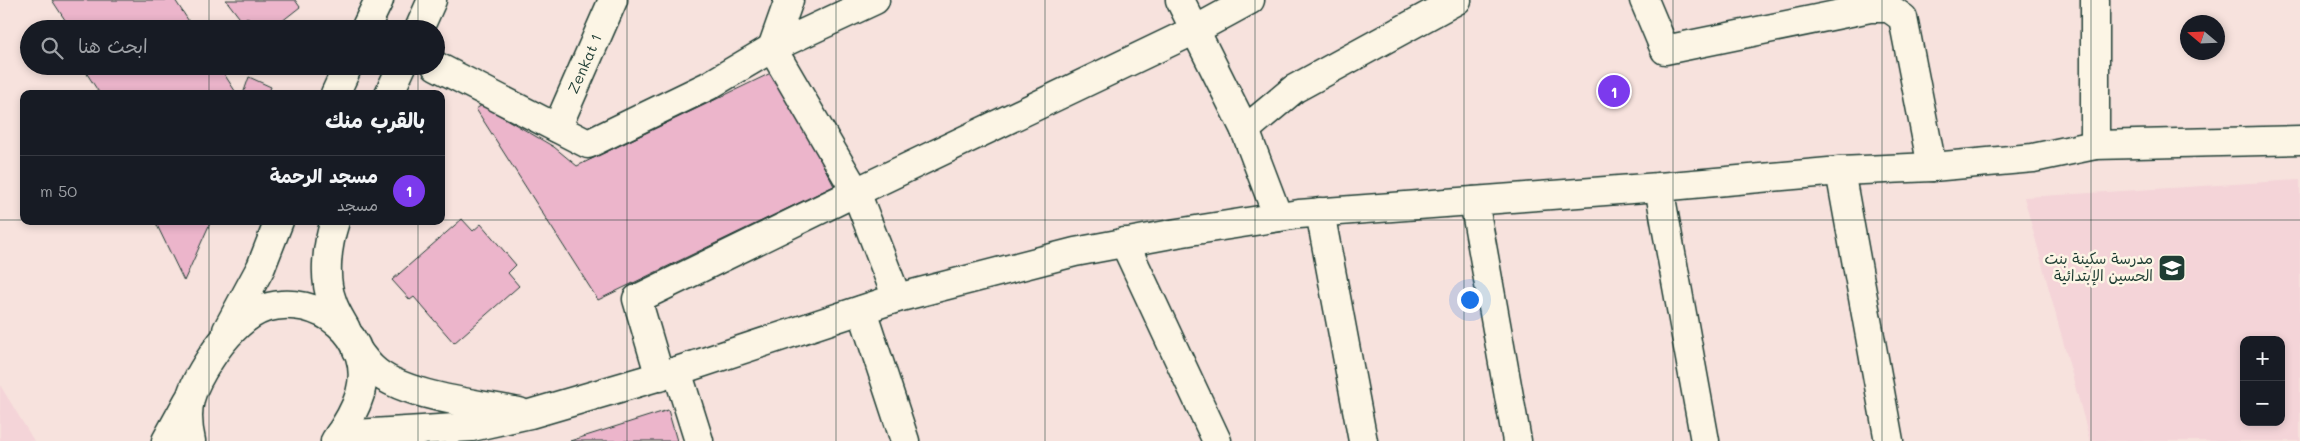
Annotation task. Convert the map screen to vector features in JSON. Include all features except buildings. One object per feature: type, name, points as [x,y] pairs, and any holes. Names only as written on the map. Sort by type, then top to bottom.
[{"type":"street","points":[[369,20],[379,0]]},
{"type":"street","points":[[423,20],[432,0]]},
{"type":"street","name":"Zenkat 1","points":[[556,128],[613,0]]},
{"type":"street","points":[[789,0],[772,48],[856,192],[897,298]]},
{"type":"street","points":[[445,71],[588,144],[708,86],[772,48],[875,0]]},
{"type":"street","points":[[1180,0],[1244,130],[1278,217]]},
{"type":"street","points":[[699,441],[637,299],[1195,30],[1250,0]]},
{"type":"street","points":[[1244,130],[1294,88],[1457,0]]},
{"type":"street","points":[[1644,0],[1665,50],[1870,8],[1889,8],[1903,18],[1932,167]]},
{"type":"street","points":[[2095,0],[2095,145]]},
{"type":"street","points":[[337,90],[344,75]]},
{"type":"street","points":[[391,90],[398,75]]},
{"type":"street","points":[[337,438],[472,427],[530,414],[669,374],[897,298],[1075,252],[1124,242],[1278,217],[1320,212],[1659,187],[1840,171],[1932,167],[2033,158],[2095,145],[2300,140]]},
{"type":"street","points":[[1840,171],[1889,441]]},
{"type":"street","points":[[1659,187],[1705,441]]},
{"type":"street","points":[[1474,201],[1517,441]]},
{"type":"street","points":[[1320,212],[1363,441]]},
{"type":"street","points":[[166,441],[188,400],[196,380],[218,347],[261,267],[277,225]]},
{"type":"street","points":[[334,225],[329,240],[327,278],[332,301],[352,340],[362,371],[360,393],[352,414],[337,438]]},
{"type":"street","points":[[1124,242],[1217,441]]},
{"type":"street","points":[[218,347],[244,321],[263,309],[286,304],[309,306],[330,316],[352,340],[373,369],[392,381],[422,393],[530,414]]},
{"type":"street","points":[[862,310],[905,441]]},
{"type":"street","points":[[188,400],[186,422],[191,441]]},
{"type":"street","points":[[449,441],[472,427]]},
{"type":"shaded area","name":"مدرسة سكينة بنت الحسين الإبتدائية","points":[[2300,180],[2300,441],[2090,441],[2024,197]]},
{"type":"shaded area","points":[[0,385],[34,441],[0,441]]},
{"type":"place","name":"مسجد الرحمة","points":[[1614,91]]},
{"type":"place","name":"مدرسة سكينة بنت الحسين الإبتدائية","points":[[2172,268]]}]
